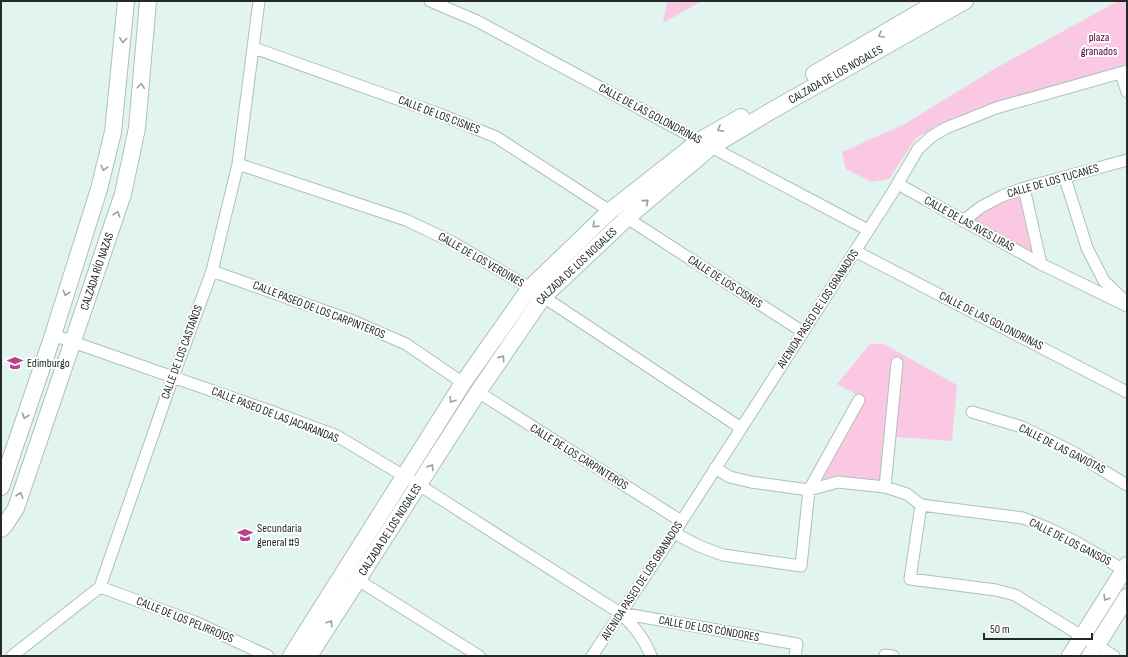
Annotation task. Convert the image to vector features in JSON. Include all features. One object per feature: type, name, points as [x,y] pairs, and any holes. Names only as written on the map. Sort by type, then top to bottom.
[{"type":"street","name":"CALZADA RÍO NAZAS","points":[[2,485],[53,335],[99,188],[113,132],[126,1]]},
{"type":"street","name":"CALZADA RÍO NAZAS","points":[[1,529],[16,508],[123,194],[137,128],[148,1]]},
{"type":"street","name":"CALLE DE LOS CASTAÑOS","points":[[100,587],[173,377],[212,271],[238,164],[259,1]]},
{"type":"street","name":"CALLE DE LAS GOLONDRINAS","points":[[430,1],[477,21],[868,230]]},
{"type":"street","name":"CALZADA DE LOS NOGALES","points":[[902,30],[939,1]]},
{"type":"street","name":"CALZADA DE LOS NOGALES","points":[[291,656],[463,383],[530,288],[610,210],[705,144],[902,30],[965,1]]},
{"type":"street","name":"CALLE DE LOS CISNES","points":[[254,48],[442,115],[496,137],[610,210]]},
{"type":"street","points":[[1124,72],[1127,92]]},
{"type":"street","name":"AVENIDA PASEO DE LOS GRANADOS","points":[[592,656],[674,533],[898,184],[918,149],[931,137],[946,128],[996,108],[1124,72]]},
{"type":"street","name":"CALZADA DE LOS NOGALES","points":[[309,656],[478,392],[544,297],[705,144]]},
{"type":"street","name":"CALLE DE LOS TUCANES","points":[[963,221],[981,207],[1002,196],[1024,188],[1127,160]]},
{"type":"street","name":"CALLE DE LOS VERDINES","points":[[238,164],[406,220],[452,242],[544,297],[741,428]]},
{"type":"street","points":[[1065,178],[1087,248],[1104,281],[1127,303]]},
{"type":"street","name":"CALLE DE LAS AVES LIRAS","points":[[898,184],[1041,264],[1127,306]]},
{"type":"street","points":[[1024,188],[1041,264]]},
{"type":"street","name":"CALLE DE LOS CISNES","points":[[626,218],[803,332]]},
{"type":"street","name":"CALLE DE LAS GOLONDRINAS","points":[[855,251],[1127,392]]},
{"type":"street","name":"CALLE PASEO DE LOS CARPINTEROS","points":[[212,271],[367,327],[406,344],[463,383]]},
{"type":"street","name":"CALLE PASEO DE LAS JACARANDAS","points":[[53,335],[274,412],[337,436],[419,485],[620,613],[634,626],[646,643],[651,656]]},
{"type":"street","points":[[885,487],[897,363]]},
{"type":"street","name":"CALLE DE LOS CARPINTEROS","points":[[478,392],[681,521]]},
{"type":"street","points":[[674,533],[699,546],[723,555],[801,566],[809,490],[859,400]]},
{"type":"street","name":"CALLE DE LAS GAVIOTAS","points":[[972,412],[1022,427],[1074,452],[1127,485]]},
{"type":"street","name":"CALLE DE LOS GANSOS","points":[[715,468],[730,477],[751,482],[809,490],[838,482],[885,487],[907,494],[921,505],[1023,518],[1048,528],[1125,568]]},
{"type":"street","points":[[921,505],[910,579],[996,590],[1015,595],[1082,637],[1093,651],[1114,656]]},
{"type":"street","points":[[1070,656],[1125,568]]},
{"type":"street","points":[[358,580],[479,656]]},
{"type":"street","points":[[12,656],[100,587]]},
{"type":"street","name":"CALLE DE LOS PELIRROJOS","points":[[100,587],[194,622],[268,656]]},
{"type":"street","points":[[1093,651],[1127,597]]},
{"type":"street","name":"CALLE DE LOS CÓNDORES","points":[[620,613],[797,644],[795,656]]},
{"type":"green space","points":[[667,1],[702,1],[663,23]]},
{"type":"green space","name":"plaza granados","points":[[1118,1],[1127,1],[1127,64],[1013,98],[938,125],[916,138],[889,179],[871,182],[846,169],[842,152],[905,124],[994,69]]},
{"type":"green space","points":[[1021,192],[1035,257],[966,221]]},
{"type":"green space","points":[[870,344],[884,344],[957,385],[952,441],[896,437],[891,485],[838,476],[819,479],[864,400],[837,384]]},
{"type":"place","name":"Edimburgo","points":[[15,363]]},
{"type":"place","name":"Secundaria general #9","points":[[245,535]]}]
